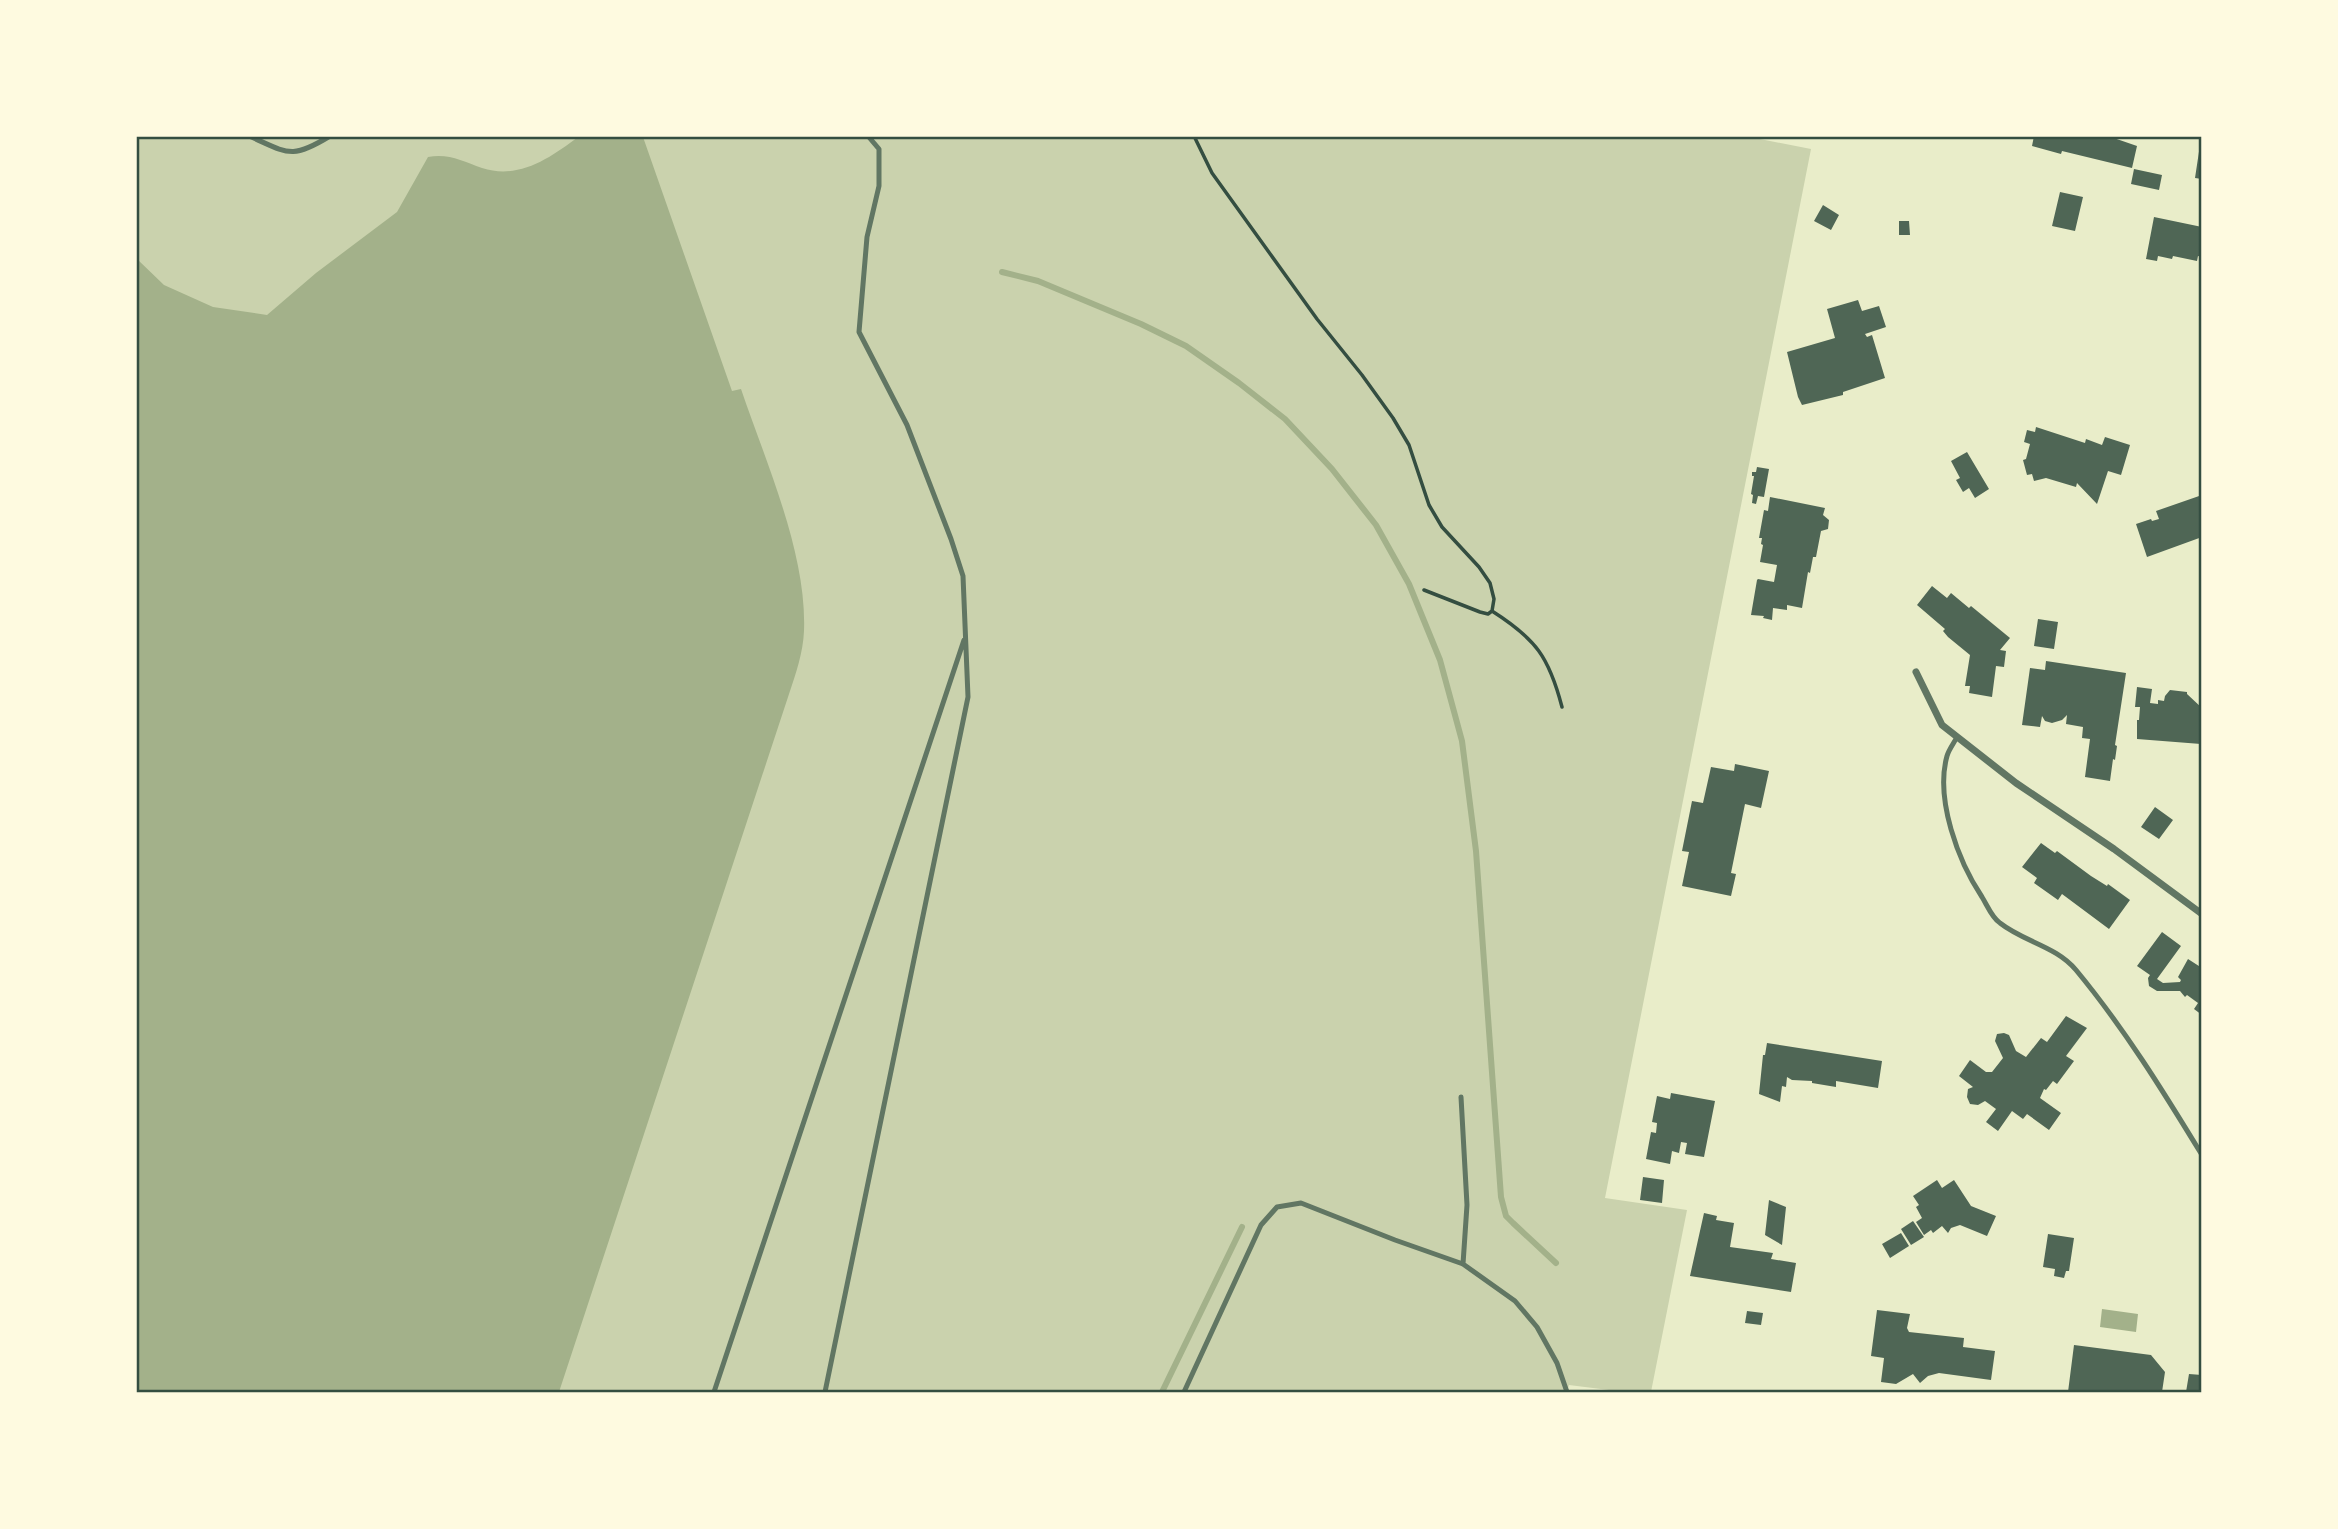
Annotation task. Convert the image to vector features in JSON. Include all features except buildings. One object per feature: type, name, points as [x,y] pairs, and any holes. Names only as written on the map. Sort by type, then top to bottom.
[{"type":"street","points":[[1916,672],[1942,725],[2016,783],[2114,849],[2202,914]]},
{"type":"lane","points":[[249,136],[289,153],[311,148],[330,136]]},
{"type":"lane","points":[[825,1392],[968,697],[962,576],[951,539],[907,425],[859,332],[867,237],[879,186],[879,149],[867,136]]},
{"type":"lane","points":[[714,1392],[966,634]]},
{"type":"lane","points":[[1957,737],[1948,754],[1944,777],[1948,816],[1957,848],[1974,886],[1998,922],[2064,956],[2071,964],[2151,1071],[2202,1155]]},
{"type":"lane","points":[[1461,1097],[1467,1205],[1463,1264]]},
{"type":"lane","points":[[1184,1392],[1261,1225],[1277,1207],[1301,1203],[1463,1264],[1515,1301],[1537,1327],[1557,1363],[1567,1392]]},
{"type":"path","points":[[1194,136],[1212,173],[1317,319],[1393,418],[1409,444],[1435,516],[1490,583],[1494,599],[1492,611]]},
{"type":"path","points":[[1424,590],[1480,612],[1488,614],[1492,611]]},
{"type":"path","points":[[1492,611],[1513,624],[1533,642],[1554,677],[1562,707]]},
{"type":"shaded area","points":[[1745,136],[1811,149],[1605,1198],[1687,1210],[1651,1392],[1625,1392],[1569,1385],[1567,1392],[137,1392],[137,137]]},
{"type":"shaded area","points":[[578,137],[643,137],[732,391],[741,389],[783,508],[799,571],[804,631],[794,678],[559,1392],[137,1392],[137,259],[164,285],[213,307],[267,315],[316,273],[397,212],[428,157],[449,157],[482,168],[509,171],[533,165]]},
{"type":"shaded area","points":[[2102,1309],[2138,1314],[2136,1332],[2100,1327]]},
{"type":"waterway","points":[[1002,272],[1038,281],[1141,324],[1186,346],[1239,383],[1285,419],[1332,469],[1376,525],[1409,584],[1440,660],[1462,741],[1476,851],[1501,1197],[1506,1216],[1556,1263]]},
{"type":"waterway","points":[[1162,1392],[1242,1227]]}]
